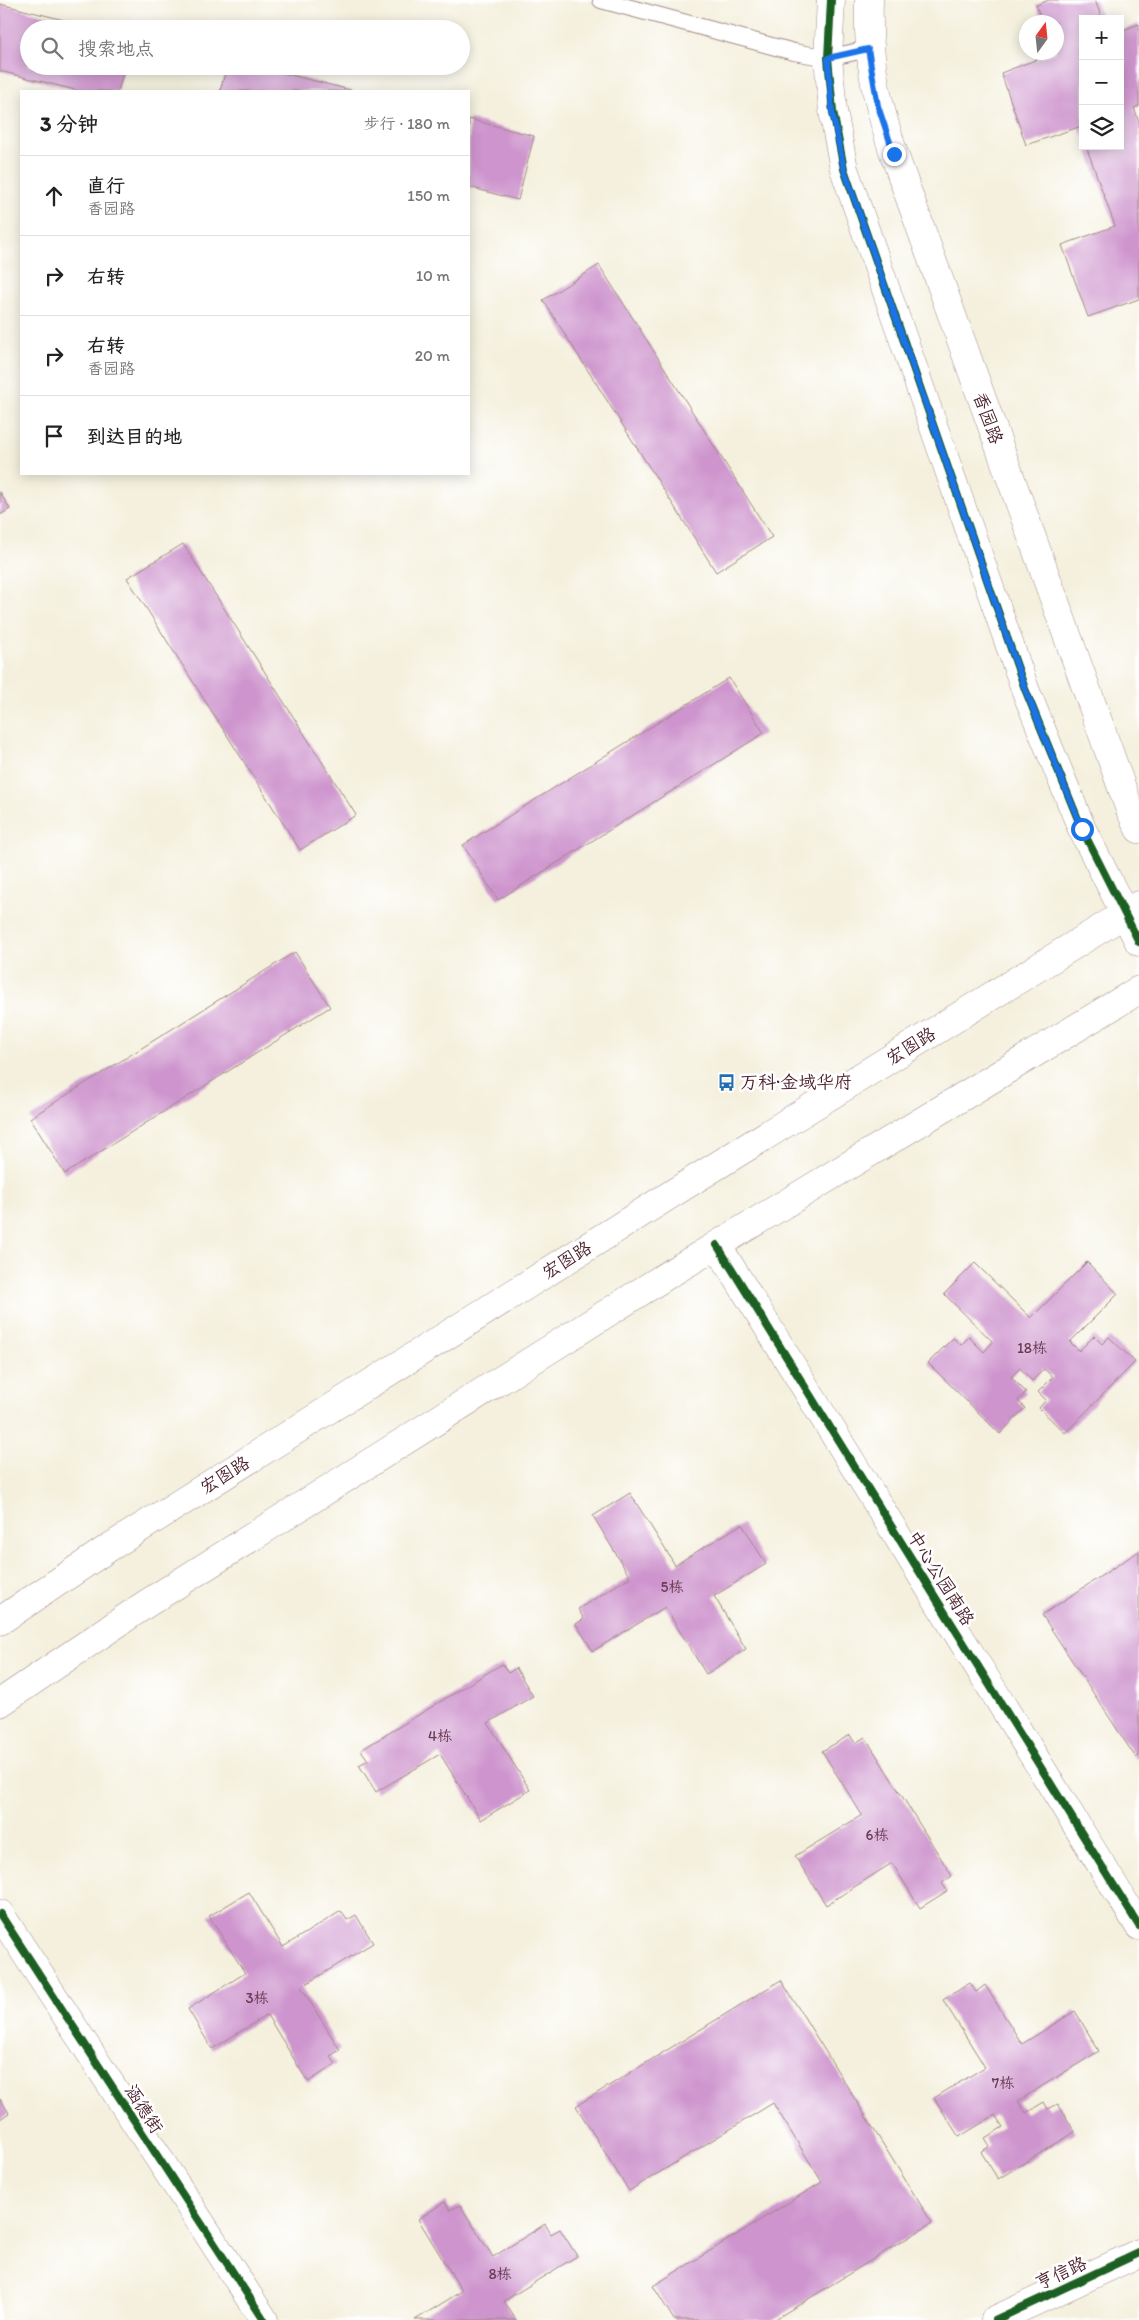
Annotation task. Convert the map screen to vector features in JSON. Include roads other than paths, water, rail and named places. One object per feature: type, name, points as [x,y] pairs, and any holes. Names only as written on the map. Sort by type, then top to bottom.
[{"type":"street","points":[[830,0],[828,58],[832,111],[847,178],[1025,689],[1082,829],[1132,909],[1139,942]]},
{"type":"street","name":"香园路","points":[[868,0],[868,49],[878,106],[1085,688],[1130,810],[1139,829]]},
{"type":"street","name":"宏图路","points":[[0,1621],[107,1549],[638,1215],[1132,909]]},
{"type":"street","points":[[0,1703],[154,1599],[717,1245],[1139,990]]},
{"type":"street","name":"中心公园南路","points":[[717,1245],[1139,1926]]},
{"type":"street","name":"涵德街","points":[[0,1914],[264,2320]]},
{"type":"street","name":"亨信路","points":[[995,2320],[1139,2253]]},
{"type":"lane","points":[[601,0],[794,52],[828,58],[868,49]]},
{"type":"place","name":"万科·金域华府","points":[[726,1082]]}]
